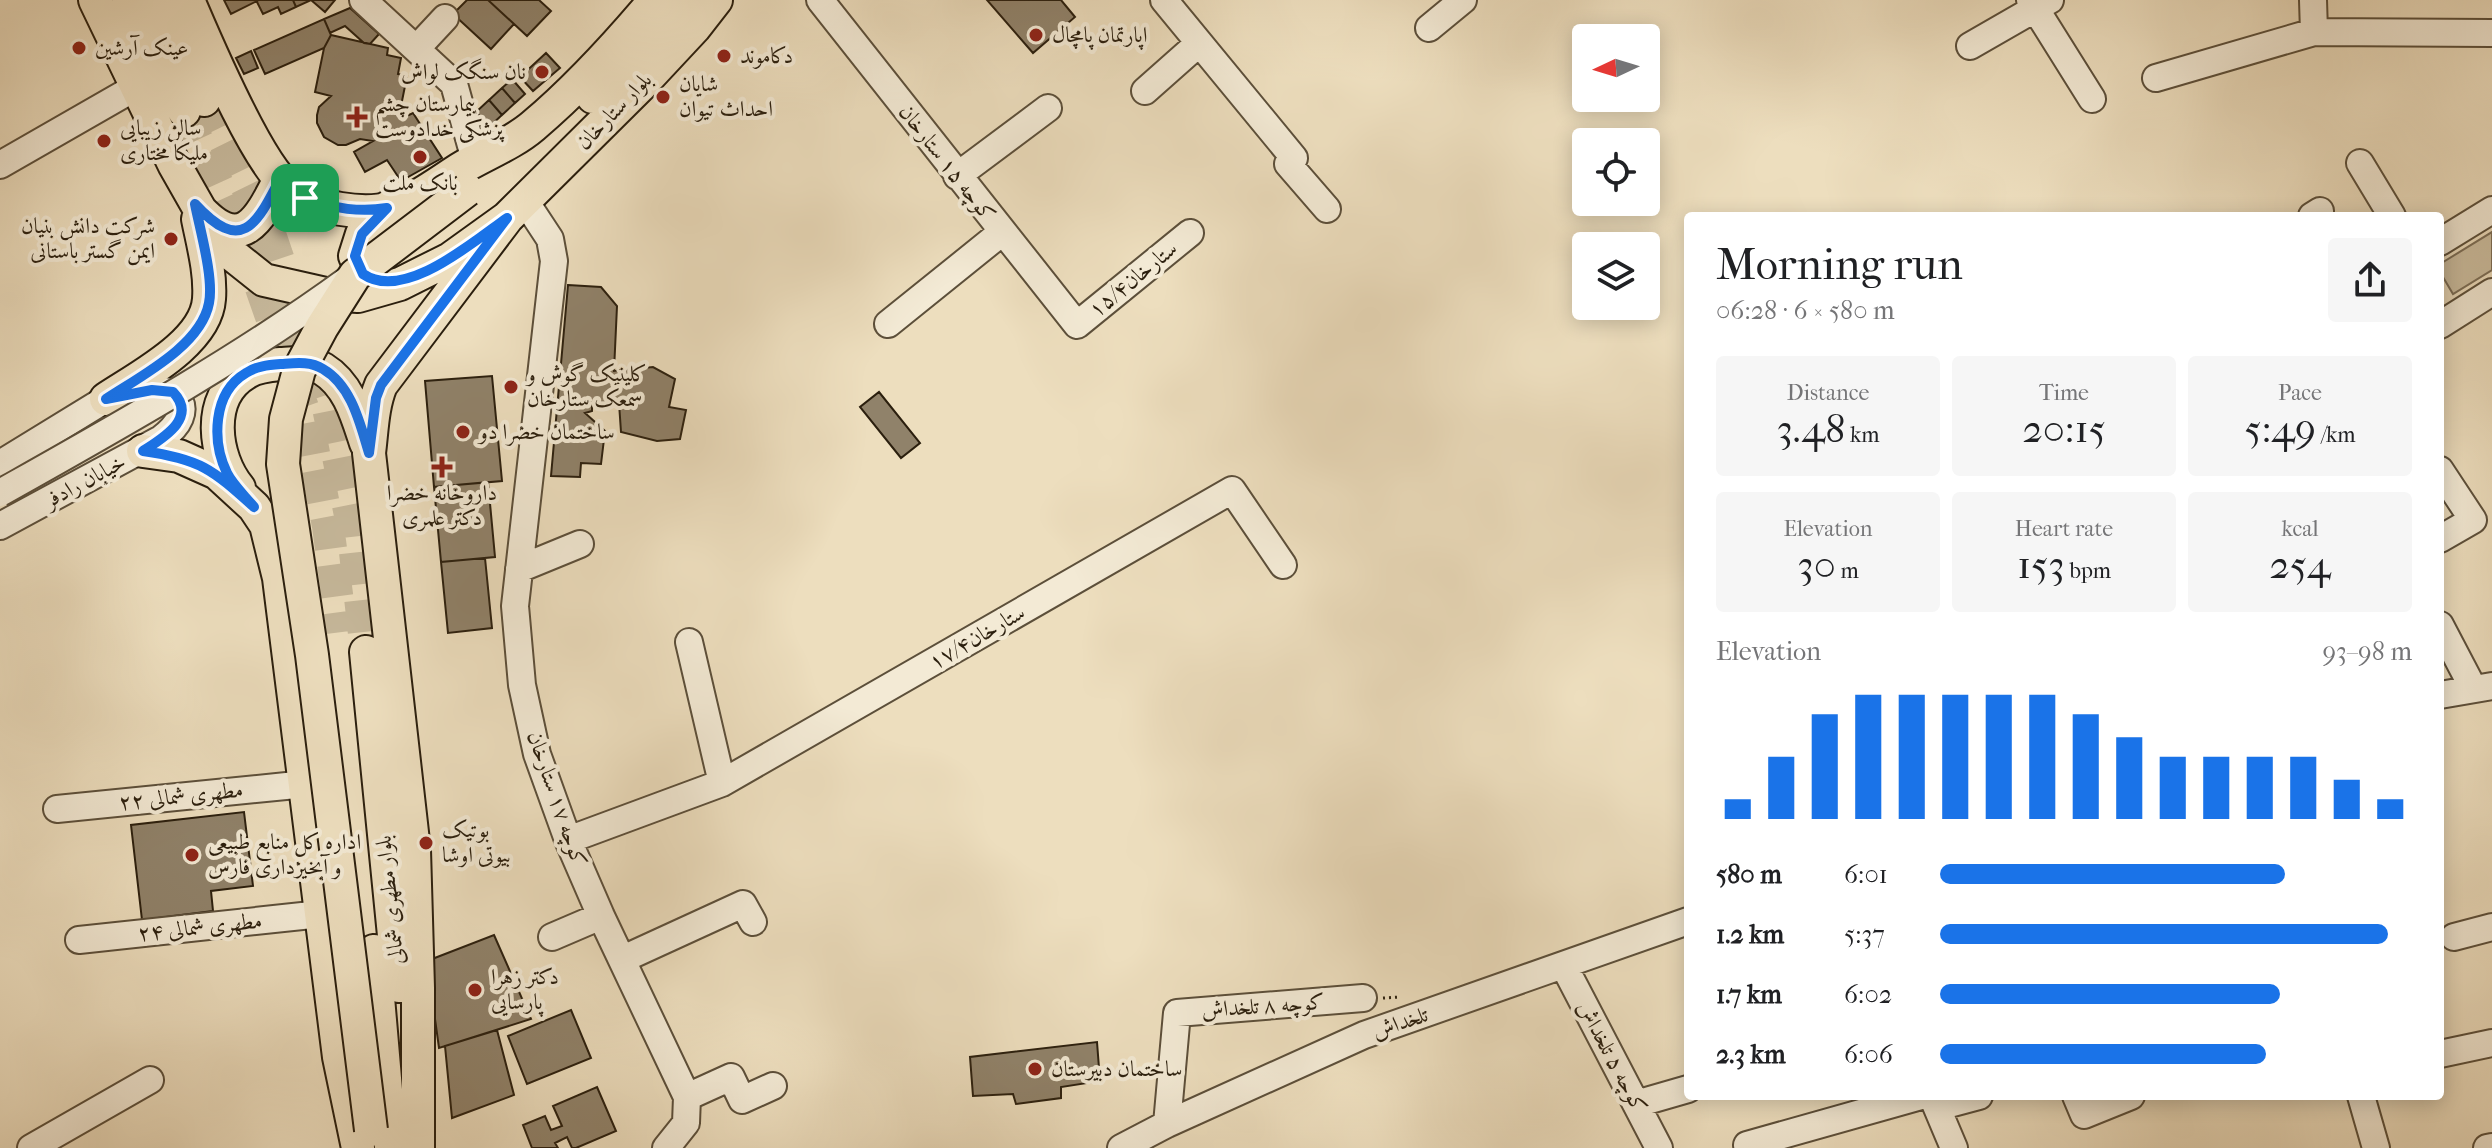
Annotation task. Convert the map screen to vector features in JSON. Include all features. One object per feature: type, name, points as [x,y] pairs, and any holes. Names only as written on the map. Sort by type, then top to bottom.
[{"type":"main road","points":[[95,0],[195,204],[220,245],[264,280],[326,294],[358,296],[400,284],[450,259],[516,209]]},
{"type":"main road","points":[[129,0],[194,105],[156,0]]},
{"type":"main road","points":[[188,0],[254,138],[280,179],[291,190],[324,204],[370,211],[387,208],[471,175]]},
{"type":"main road","points":[[374,1143],[314,670],[283,464],[286,419],[299,370],[355,275],[531,128],[580,81],[655,0]]},
{"type":"main road","name":"بلوار ستارخان","points":[[471,175],[601,90],[684,0]]},
{"type":"main road","name":"بلوار ستارخان","points":[[516,209],[639,87],[716,0]]},
{"type":"main road","points":[[195,204],[211,222],[222,228],[241,229],[260,218],[280,179]]},
{"type":"main road","points":[[106,399],[180,349],[204,318],[209,288],[195,204]]},
{"type":"main road","points":[[387,208],[362,234],[355,256],[363,274],[371,280],[383,283],[409,278]]},
{"type":"main road","points":[[369,453],[376,398],[381,385],[516,209]]},
{"type":"main road","points":[[106,399],[185,376],[306,362],[323,369],[335,379],[353,405],[369,453],[414,850],[418,988],[416,1148]]},
{"type":"main road","points":[[263,366],[245,373],[234,383],[224,400],[217,435],[228,476],[266,525],[279,578],[339,1057],[374,1143]]},
{"type":"main road","points":[[143,451],[179,456],[217,473],[254,507]]},
{"type":"main road","name":"بلوار مطهرى شمالى","points":[[374,1143],[356,654],[416,1148]]},
{"type":"street","points":[[363,0],[454,84],[471,175]]},
{"type":"street","name":"کوچه ۱۵ ستارخان","points":[[820,0],[1001,233],[1077,325]]},
{"type":"street","points":[[1164,0],[1294,158],[1288,164],[1327,209]]},
{"type":"street","points":[[1429,28],[1463,0]]},
{"type":"street","points":[[2313,0],[2314,32]]},
{"type":"street","points":[[1970,46],[2038,3],[2092,99]]},
{"type":"street","points":[[417,48],[445,18]]},
{"type":"street","points":[[2156,78],[2314,32],[2492,33]]},
{"type":"street","points":[[1145,91],[1198,44]]},
{"type":"street","points":[[0,165],[136,87]]},
{"type":"street","points":[[957,176],[1048,108]]},
{"type":"street","points":[[2360,163],[2390,212]]},
{"type":"street","name":"کوچه ۱۷ ستارخان","points":[[516,209],[550,239],[554,261],[515,606],[522,685],[537,754],[568,840],[687,1097]]},
{"type":"street","points":[[2444,240],[2492,210]]},
{"type":"street","points":[[888,324],[1001,233]]},
{"type":"street","name":"ستارخان۱۵/۴","points":[[1077,325],[1190,233]]},
{"type":"street","points":[[0,493],[183,390],[355,275]]},
{"type":"street","points":[[2444,314],[2492,292]]},
{"type":"street","name":"خیابان رادفر","points":[[0,464],[106,399],[152,390],[173,392],[178,398],[182,415],[168,434],[143,451],[0,526]]},
{"type":"street","points":[[2444,476],[2473,520],[2444,537]]},
{"type":"street","name":"ستارخان۱۷/۴","points":[[568,840],[722,783],[1232,490],[1283,565]]},
{"type":"street","points":[[519,569],[580,544]]},
{"type":"street","points":[[2444,631],[2483,687],[2444,694]]},
{"type":"street","points":[[689,642],[722,783]]},
{"type":"street","name":"مطهرى شمالى ۲۲","points":[[57,809],[306,784]]},
{"type":"street","points":[[623,959],[743,904],[753,922]]},
{"type":"street","name":"مطهرى شمالى ۲۴","points":[[79,940],[321,914]]},
{"type":"street","points":[[552,937],[601,916]]},
{"type":"street","name":"تلخداش","points":[[1121,1148],[1364,1035],[1684,922]]},
{"type":"street","points":[[2454,937],[2492,927]]},
{"type":"street","name":"کوچه ۵ تلخداش","points":[[1564,966],[1659,1148]]},
{"type":"street","name":"کوچه ۸ تلخداش","points":[[1167,1124],[1177,1013],[1363,998]]},
{"type":"street","points":[[2444,1053],[2492,1043]]},
{"type":"street","points":[[678,1146],[686,1123],[687,1097],[731,1077],[742,1100],[773,1086]]},
{"type":"street","points":[[31,1148],[150,1080]]},
{"type":"street","points":[[1636,1104],[1684,1090]]},
{"type":"street","points":[[1747,1145],[1930,1100],[1954,1148]]},
{"type":"street","points":[[2078,1100],[2084,1115],[2121,1100]]},
{"type":"street","points":[[2362,1100],[2376,1148]]},
{"type":"shaded area","points":[[2492,232],[2492,270],[2453,294],[2444,279],[2444,262]]},
{"type":"building","points":[[224,0],[256,0],[257,1],[231,14]]},
{"type":"building","points":[[256,0],[293,0],[296,7],[281,14],[278,7],[263,14]]},
{"type":"building","points":[[293,0],[311,0],[296,7]]},
{"type":"building","points":[[311,0],[335,0],[325,12]]},
{"type":"building","points":[[467,0],[488,0],[514,24],[491,49],[453,14]]},
{"type":"building","points":[[488,0],[539,0],[551,11],[527,36]]},
{"type":"building","name":"اپارتمان پامچال","points":[[987,0],[1061,0],[1075,17],[1033,53]]},
{"type":"building","points":[[350,8],[379,34],[370,44],[364,43],[345,26],[330,33],[324,19]]},
{"type":"building","points":[[324,19],[331,35],[324,48],[265,74],[254,50]]},
{"type":"building","points":[[331,35],[388,48],[387,55],[401,58],[398,74],[407,76],[401,106],[407,116],[413,113],[442,158],[401,181],[387,160],[365,172],[354,152],[373,141],[360,139],[338,145],[324,137],[317,123],[317,115],[319,107],[331,96],[315,92],[324,48]]},
{"type":"building","points":[[251,51],[258,68],[244,74],[236,58]]},
{"type":"building","points":[[546,53],[560,68],[533,91],[520,77]]},
{"type":"building","points":[[512,79],[525,94],[515,103],[502,88]]},
{"type":"building","points":[[502,88],[515,103],[502,115],[489,100]]},
{"type":"building","points":[[489,100],[502,115],[489,127],[476,112]]},
{"type":"building","points":[[568,285],[601,287],[617,306],[614,371],[653,367],[675,379],[669,407],[686,410],[680,439],[657,441],[621,432],[619,403],[592,402],[592,411],[585,413],[605,431],[601,464],[581,463],[580,477],[551,476]]},
{"type":"building","name":"ساختمان خضرا دو","points":[[492,376],[502,481],[434,487],[425,381]]},
{"type":"building","points":[[879,392],[920,443],[901,458],[860,407]]},
{"type":"building","points":[[488,482],[495,557],[441,562],[434,487]]},
{"type":"building","points":[[485,558],[492,628],[448,633],[441,562]]},
{"type":"building","name":"اداره کل منابع طبیعى و آبخیزدارى فارس","points":[[244,812],[253,886],[211,891],[213,911],[142,920],[131,825]]},
{"type":"building","name":"دکتر زهرا پارسایی","points":[[494,935],[531,1019],[439,1048],[427,961]]},
{"type":"building","points":[[571,1010],[591,1058],[527,1084],[508,1036]]},
{"type":"building","points":[[497,1030],[514,1095],[452,1118],[445,1046]]},
{"type":"building","name":"ساختمان دبیرستان","points":[[1097,1042],[1100,1081],[1061,1087],[1061,1098],[1016,1104],[1013,1094],[973,1096],[970,1057]]},
{"type":"building","points":[[597,1087],[616,1131],[576,1148],[572,1148],[567,1137],[555,1143],[558,1148],[532,1148],[523,1125],[545,1116],[551,1130],[562,1126],[553,1106]]},
{"type":"tunnel","points":[[204,100],[270,234],[327,403],[352,525],[366,652]]},
{"type":"tunnel","points":[[184,111],[246,245],[308,422],[328,526],[342,632]]},
{"type":"place","name":"اپارتمان پامچال","points":[[1036,35]]},
{"type":"place","name":"عینک آرشین","points":[[79,48]]},
{"type":"place","name":"دکاموند","points":[[724,56]]},
{"type":"place","name":"نان سنگک لواش","points":[[542,72]]},
{"type":"place","name":"شایان احداث تیوان","points":[[663,97]]},
{"type":"place","name":"بیمارستان چشم پزشکی خدادوست","points":[[357,117]]},
{"type":"place","name":"سالن زیبایی ملیکا مختاری","points":[[104,141]]},
{"type":"place","name":"بانک ملت","points":[[420,157]]},
{"type":"place","name":"شرکت دانش بنیان ایمن گستر باستانی","points":[[171,239]]},
{"type":"place","name":"کلینیک گوش و سمعک ستارخان","points":[[511,387]]},
{"type":"place","name":"ساختمان خضرا دو","points":[[463,432]]},
{"type":"place","name":"داروخانه خضرا دکتر علمری","points":[[442,467]]},
{"type":"place","name":"بوتیک بیوتی اوشا","points":[[426,843]]},
{"type":"place","name":"اداره کل منابع طبیعى و آبخیزدارى فارس","points":[[192,855]]},
{"type":"place","name":"دکتر زهرا پارسایی","points":[[475,990]]},
{"type":"place","name":"ساختمان دبیرستان","points":[[1035,1069]]},
{"type":"route","points":[[280,179],[305,198],[345,208],[370,211],[387,208],[362,234],[355,256],[363,274],[383,283],[409,278],[450,259],[507,218],[381,385],[376,398],[369,453],[353,405],[335,379],[323,369],[306,362],[263,366],[245,373],[234,383],[224,400],[217,435],[228,476],[254,507],[217,473],[179,456],[143,451],[179,423],[181,405],[173,392],[152,390],[106,399],[180,349],[204,318],[209,288],[195,204],[211,222],[231,230],[241,229],[260,218],[280,179]]}]
